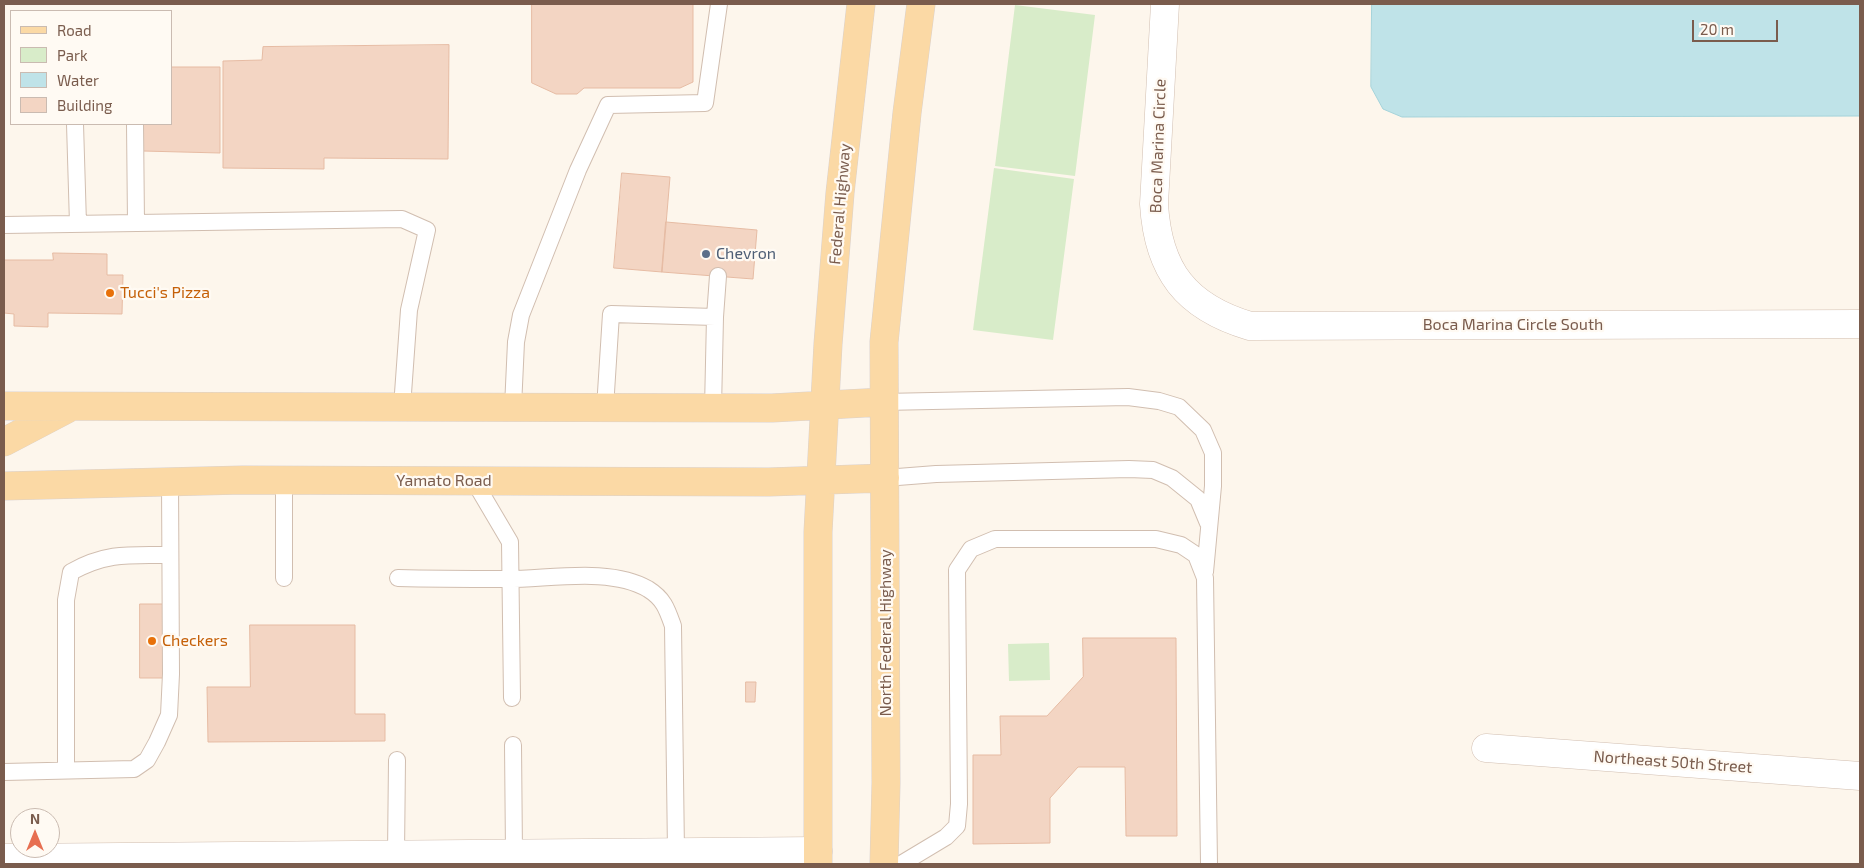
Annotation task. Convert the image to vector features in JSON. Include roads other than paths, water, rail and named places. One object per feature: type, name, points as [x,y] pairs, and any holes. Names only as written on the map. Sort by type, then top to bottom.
[{"type":"main road","name":"Federal Highway","points":[[824,405],[840,192],[861,4]]},
{"type":"main road","points":[[4,406],[713,408],[883,402],[884,342],[907,113],[921,4]]},
{"type":"main road","name":"North Federal Highway","points":[[883,402],[886,783],[884,864]]},
{"type":"main road","points":[[818,858],[818,532],[824,405]]},
{"type":"main road","points":[[4,442],[73,406]]},
{"type":"main road","name":"Yamato Road","points":[[4,486],[284,480],[821,481],[885,478]]},
{"type":"street","name":"Boca Marina Circle","points":[[1165,4],[1154,204],[1158,241],[1164,259],[1180,283]]},
{"type":"street","name":"Boca Marina Circle South","points":[[1180,283],[1199,303],[1224,318],[1250,326],[1860,324]]},
{"type":"street","name":"Northeast 50th Street","points":[[1486,748],[1860,776]]},
{"type":"street","points":[[4,858],[514,854],[565,859],[676,852],[818,858]]},
{"type":"lane","points":[[513,407],[516,342],[520,315],[578,170],[608,104],[705,103],[719,4]]},
{"type":"lane","points":[[75,125],[78,224]]},
{"type":"lane","points":[[135,125],[136,223]]},
{"type":"lane","points":[[4,225],[402,219],[427,230],[409,310],[402,407]]},
{"type":"lane","points":[[713,408],[718,276]]},
{"type":"lane","points":[[605,408],[612,314],[715,318]]},
{"type":"lane","points":[[883,402],[1128,397],[1159,401],[1179,407],[1203,430],[1213,453],[1213,486],[1208,524],[1205,578],[1209,864]]},
{"type":"lane","points":[[885,478],[955,474],[1153,470],[1172,478],[1198,499],[1208,524]]},
{"type":"lane","points":[[284,480],[284,578]]},
{"type":"lane","points":[[474,481],[510,542],[512,698]]},
{"type":"lane","points":[[4,772],[134,769],[147,760],[168,715],[169,706],[171,674],[170,482]]},
{"type":"lane","points":[[901,864],[946,837],[956,826],[959,804],[957,570],[971,549],[995,539],[1156,539],[1181,545],[1196,555],[1205,578]]},
{"type":"lane","points":[[66,770],[66,600],[71,572],[91,561],[115,555],[170,555]]},
{"type":"lane","points":[[398,578],[511,580],[590,576],[623,580],[647,589],[666,604],[673,626],[676,852]]},
{"type":"lane","points":[[513,745],[514,854]]},
{"type":"lane","points":[[396,854],[397,760]]},
{"type":"water","points":[[1372,4],[1860,4],[1860,116],[1402,117],[1383,109],[1371,87]]},
{"type":"place","name":"Chevron","points":[[706,254]]},
{"type":"place","name":"Tucci's Pizza","points":[[110,293]]},
{"type":"place","name":"Checkers","points":[[152,641]]}]
